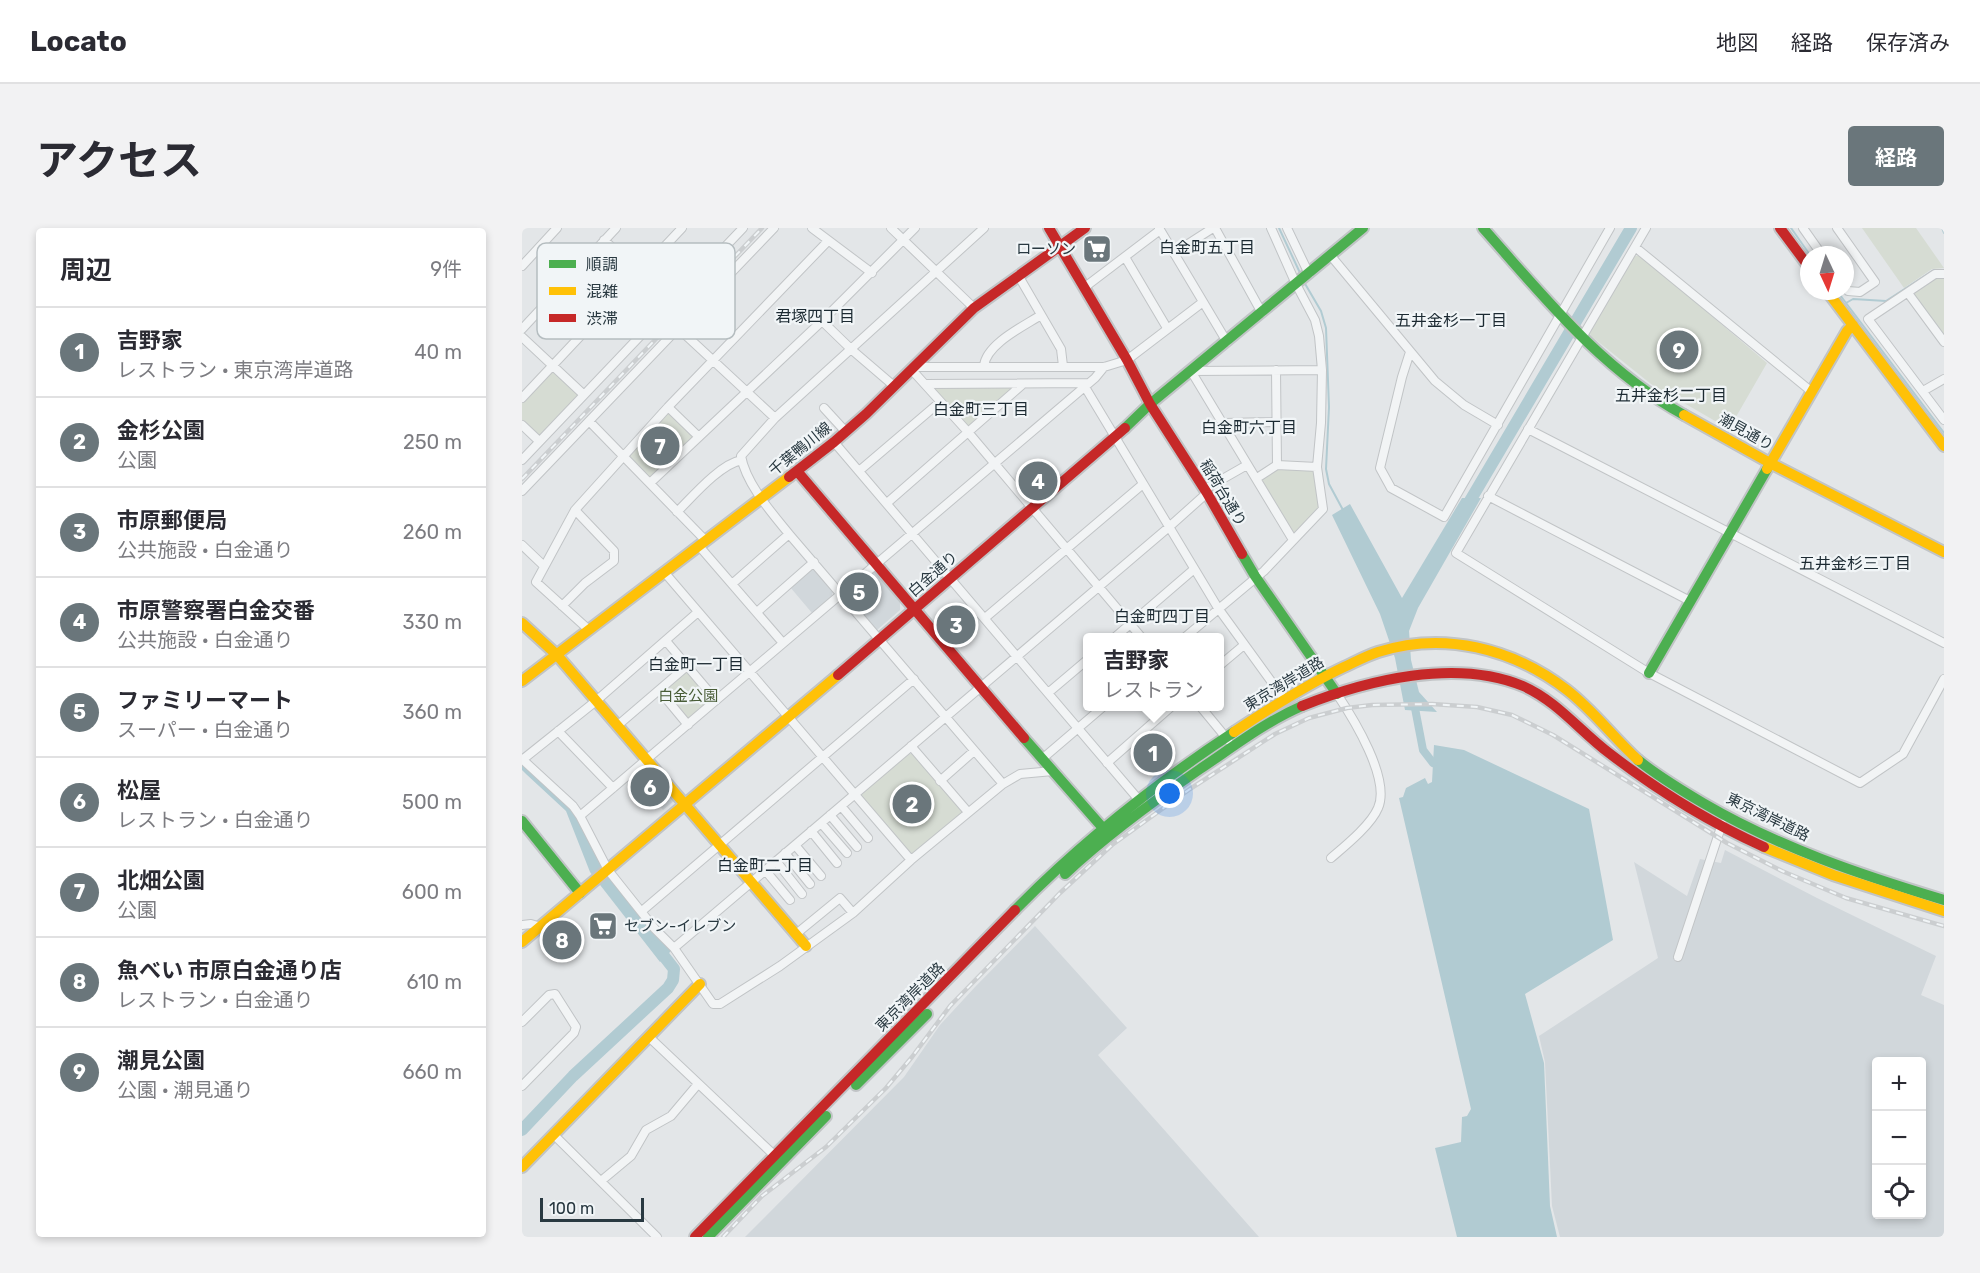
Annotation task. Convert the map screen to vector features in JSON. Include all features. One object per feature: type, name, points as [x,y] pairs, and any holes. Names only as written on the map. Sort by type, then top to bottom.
[{"type":"main road","name":"稲荷台通り","points":[[1048,228],[1085,287],[1150,404],[1206,491],[1255,576],[1337,694]]},
{"type":"main road","name":"千葉鴨川線","points":[[522,681],[834,442],[974,308],[1085,228]]},
{"type":"main road","name":"白金通り","points":[[522,942],[916,609],[1150,404],[1363,228]]},
{"type":"main road","name":"潮見通り","points":[[1483,228],[1582,339],[1615,369],[1662,403],[1770,463],[1944,552]]},
{"type":"main road","points":[[1780,228],[1800,255]]},
{"type":"main road","points":[[1834,300],[1944,446]]},
{"type":"main road","points":[[1649,673],[1847,331],[1853,325]]},
{"type":"main road","points":[[797,471],[916,609],[979,687],[1102,827]]},
{"type":"main road","points":[[522,623],[557,655],[806,946]]},
{"type":"main road","name":"東京湾岸道路","points":[[708,1237],[1072,867],[1151,802],[1284,699],[1325,676],[1373,654],[1421,644],[1462,644],[1486,648],[1509,657],[1535,670],[1577,698],[1623,746],[1645,765],[1666,780],[1725,814],[1767,836],[1838,867],[1944,900]]},
{"type":"main road","name":"東京湾岸道路","points":[[695,1237],[1060,865],[1102,827],[1139,800],[1229,742],[1292,711],[1337,694],[1377,683],[1425,673],[1473,672],[1498,677],[1530,689],[1546,698],[1606,751],[1659,789],[1760,847],[1886,895],[1944,911]]},
{"type":"main road","points":[[522,821],[580,893]]},
{"type":"main road","points":[[522,1167],[700,984]]},
{"type":"street","points":[[543,243],[557,228]]},
{"type":"street","points":[[601,243],[616,228]]},
{"type":"street","points":[[668,243],[682,228]]},
{"type":"street","points":[[729,243],[743,228]]},
{"type":"street","points":[[735,269],[774,228]]},
{"type":"street","points":[[812,228],[872,273]]},
{"type":"street","points":[[891,228],[974,308]]},
{"type":"street","points":[[650,483],[872,273],[915,228]]},
{"type":"street","points":[[1174,253],[1214,228],[1262,313]]},
{"type":"street","points":[[1190,633],[1263,571],[1323,509],[1317,467],[1322,370],[1319,336],[1315,320],[1271,228]]},
{"type":"street","points":[[1287,228],[1309,274]]},
{"type":"street","points":[[1410,352],[1380,468],[1391,488],[1444,517],[1610,228]]},
{"type":"street","points":[[1646,228],[1456,553],[1649,673],[1860,783],[1903,754],[1944,679]]},
{"type":"street","points":[[1803,228],[1816,246]]},
{"type":"street","points":[[1837,228],[1850,246]]},
{"type":"street","points":[[980,229],[938,272],[775,418],[741,456],[762,499],[789,534],[1003,784]]},
{"type":"street","points":[[1085,287],[1159,229],[1227,342]]},
{"type":"street","points":[[604,240],[607,243]]},
{"type":"street","points":[[735,338],[828,241]]},
{"type":"street","points":[[1635,247],[1812,392]]},
{"type":"street","points":[[522,266],[537,250]]},
{"type":"street","points":[[1854,252],[1875,282],[1860,292],[1854,292]]},
{"type":"street","points":[[1331,256],[1435,381],[1452,397],[1479,415],[1498,424]]},
{"type":"street","points":[[1125,257],[1167,328]]},
{"type":"street","points":[[1944,274],[1935,274],[1868,319],[1944,420]]},
{"type":"street","points":[[1018,275],[1061,349],[1063,366]]},
{"type":"street","points":[[1908,292],[1944,342]]},
{"type":"street","points":[[913,368],[1104,367],[1127,360],[1203,302]]},
{"type":"street","points":[[522,329],[537,313]]},
{"type":"street","points":[[984,366],[984,360],[1002,340],[1041,315]]},
{"type":"street","points":[[822,321],[894,386]]},
{"type":"street","points":[[522,337],[583,394]]},
{"type":"street","points":[[522,398],[578,339]]},
{"type":"street","points":[[522,459],[637,339]]},
{"type":"street","points":[[522,491],[667,339]]},
{"type":"street","points":[[690,339],[775,418]]},
{"type":"street","points":[[590,630],[536,582],[575,510],[622,455],[734,339]]},
{"type":"street","points":[[580,816],[878,564],[1104,367]]},
{"type":"street","points":[[913,368],[1138,633]]},
{"type":"street","points":[[1276,370],[1277,465]]},
{"type":"street","points":[[1191,371],[1322,370]]},
{"type":"street","points":[[1191,371],[1293,540]]},
{"type":"street","points":[[1923,391],[1944,379]]},
{"type":"street","points":[[926,384],[1086,385]]},
{"type":"street","points":[[887,503],[1023,384]]},
{"type":"street","points":[[1086,385],[1193,570],[1284,699]]},
{"type":"street","points":[[860,471],[940,402]]},
{"type":"street","points":[[668,407],[699,436]]},
{"type":"street","points":[[824,408],[846,432]]},
{"type":"street","points":[[589,421],[677,512],[732,584],[783,644]]},
{"type":"street","points":[[1224,423],[1276,422]]},
{"type":"street","points":[[522,425],[539,441]]},
{"type":"street","points":[[1528,429],[1944,643]]},
{"type":"street","points":[[834,442],[1139,800]]},
{"type":"street","points":[[677,512],[722,470],[734,461],[742,460]]},
{"type":"street","points":[[674,948],[1169,527],[1206,491],[1248,465]]},
{"type":"street","points":[[1257,478],[1277,465],[1317,467]]},
{"type":"street","points":[[985,618],[1143,484]]},
{"type":"street","points":[[1488,496],[1690,601]]},
{"type":"street","points":[[562,606],[585,583],[614,561],[614,551],[575,510]]},
{"type":"street","points":[[732,584],[789,534]]},
{"type":"street","points":[[522,545],[544,566]]},
{"type":"street","points":[[757,612],[814,562]]},
{"type":"street","points":[[1120,633],[1193,570]]},
{"type":"street","points":[[665,573],[911,860]]},
{"type":"street","points":[[698,612],[596,701],[522,760],[565,798],[580,816],[608,870],[674,948],[713,1004],[720,1004],[780,966],[853,913],[911,860],[1003,784],[1020,774],[1053,771]]},
{"type":"street","points":[[666,641],[716,700]]},
{"type":"street","points":[[1224,662],[1244,645]]},
{"type":"street","points":[[1048,693],[1083,663]]},
{"type":"street","points":[[617,726],[687,666]]},
{"type":"street","points":[[642,911],[914,680]]},
{"type":"street","points":[[659,690],[688,725]]},
{"type":"street","points":[[1331,858],[1376,813],[1381,800],[1377,772],[1347,708],[1337,694]]},
{"type":"street","points":[[1042,759],[1098,711]]},
{"type":"street","points":[[1107,763],[1166,711]]},
{"type":"street","points":[[1204,711],[1229,742]]},
{"type":"street","points":[[558,730],[613,788]]},
{"type":"street","points":[[911,746],[968,812]]},
{"type":"street","points":[[940,780],[974,751]]},
{"type":"street","points":[[841,806],[868,838]]},
{"type":"street","points":[[830,814],[857,848]]},
{"type":"street","points":[[1678,957],[1725,814]]},
{"type":"street","points":[[821,823],[847,854]]},
{"type":"street","points":[[811,831],[837,863]]},
{"type":"street","points":[[795,845],[820,876]]},
{"type":"street","points":[[785,853],[810,884]]},
{"type":"street","points":[[776,861],[802,894]]},
{"type":"street","points":[[765,870],[790,900]]},
{"type":"street","points":[[796,934],[840,898],[853,913]]},
{"type":"street","points":[[522,925],[531,924],[541,927]]},
{"type":"street","points":[[522,1022],[549,995],[555,994],[576,1027],[574,1033],[522,1086]]},
{"type":"street","points":[[649,1037],[774,1155]]},
{"type":"street","points":[[601,1181],[631,1156],[645,1130],[671,1116],[698,1084]]},
{"type":"street","points":[[554,1135],[657,1237]]},
{"type":"shaded area","points":[[810,569],[816,570],[833,590],[832,596],[812,613],[790,587]]},
{"type":"shaded area","points":[[872,573],[879,573],[900,601],[900,610],[877,630],[847,595]]},
{"type":"shaded area","points":[[642,766],[647,767],[675,800],[663,810],[633,774]]},
{"type":"shaded area","points":[[1725,850],[1936,956],[1921,995],[1944,1005],[1944,1237],[1560,1237],[1552,1206],[1545,1062],[1539,1036],[1658,958],[1634,862],[1687,896],[1700,859],[1721,863]]},
{"type":"shaded area","points":[[1035,926],[1127,1028],[1098,1055],[1259,1237],[745,1237],[904,1077],[940,1025]]},
{"type":"green space","points":[[1862,228],[1916,228],[1944,268],[1932,269],[1904,288]]},
{"type":"green space","points":[[1640,255],[1767,363],[1729,429],[1651,384],[1591,336],[1589,331],[1635,256]]},
{"type":"green space","points":[[1935,274],[1944,274],[1944,342],[1908,293]]},
{"type":"green space","points":[[550,372],[553,372],[578,393],[577,397],[540,436],[537,436],[522,422],[522,402]]},
{"type":"green space","points":[[926,384],[1023,384],[968,432]]},
{"type":"green space","points":[[670,412],[693,435],[693,438],[651,477],[648,477],[627,456],[666,413]]},
{"type":"green space","points":[[1277,465],[1317,467],[1323,509],[1293,540],[1257,478]]},
{"type":"green space","name":"白金公園","points":[[683,672],[688,672],[710,697],[710,702],[690,719],[685,718],[664,692],[664,688]]},
{"type":"green space","points":[[909,754],[914,754],[962,809],[962,814],[915,855],[910,855],[861,798],[862,793]]},
{"type":"water","points":[[1462,498],[1481,498],[1418,608],[1409,631],[1411,660],[1419,692],[1437,712],[1405,710],[1395,658],[1380,614],[1332,515],[1350,504],[1402,598]]},
{"type":"water","points":[[1434,745],[1464,750],[1589,809],[1613,940],[1525,994],[1544,1063],[1550,1206],[1557,1237],[1457,1237],[1435,1148],[1461,1142],[1462,1117],[1467,1116],[1471,1109],[1399,798],[1403,797],[1406,788],[1425,778],[1428,784],[1432,782]]},
{"type":"water","points":[[522,764],[572,809],[614,883],[671,951],[660,962],[590,872],[566,811],[522,770]]},
{"type":"waterway","points":[[1279,228],[1301,275]]},
{"type":"waterway","points":[[1464,511],[1631,228]]},
{"type":"waterway","points":[[1791,228],[1804,246]]},
{"type":"waterway","points":[[1942,228],[1944,233]]},
{"type":"waterway","points":[[1846,303],[1853,299],[1886,301],[1934,270],[1938,270]]},
{"type":"waterway","points":[[1304,282],[1321,311],[1326,328],[1329,407],[1326,469],[1329,484],[1343,510]]},
{"type":"waterway","points":[[1844,300],[1944,433]]},
{"type":"waterway","points":[[1414,703],[1423,750],[1433,763]]},
{"type":"waterway","points":[[522,1130],[573,1076],[668,988],[673,980],[674,969],[656,946]]},
{"type":"railway","points":[[735,256],[762,228]]},
{"type":"railway","points":[[522,479],[656,339]]},
{"type":"railway","points":[[723,1237],[762,1196],[826,1147],[886,1088],[950,1006],[1060,893],[1112,845],[1190,789],[1275,734],[1309,718],[1347,708],[1372,705],[1432,704],[1477,707],[1512,715],[1553,735],[1727,843],[1782,871],[1846,898],[1944,926]]},
{"type":"traffic: fast","points":[[1125,428],[1150,404],[1363,228]]},
{"type":"traffic: fast","points":[[1483,228],[1552,306],[1600,354],[1654,397],[1684,415]]},
{"type":"traffic: fast","points":[[1649,673],[1767,469]]},
{"type":"traffic: fast","points":[[1242,554],[1337,694]]},
{"type":"traffic: fast","points":[[1065,874],[1114,832],[1165,794],[1250,735],[1302,706]]},
{"type":"traffic: fast","points":[[1015,910],[1066,861],[1120,815],[1176,772],[1234,732]]},
{"type":"traffic: fast","points":[[1024,738],[1102,827]]},
{"type":"traffic: fast","points":[[1638,760],[1695,798],[1761,833],[1820,859],[1944,900]]},
{"type":"traffic: fast","points":[[522,821],[580,893]]},
{"type":"traffic: fast","points":[[856,1085],[927,1014]]},
{"type":"traffic: fast","points":[[708,1237],[826,1116]]},
{"type":"traffic: slow","points":[[1834,300],[1944,446]]},
{"type":"traffic: slow","points":[[1767,469],[1847,331],[1853,325]]},
{"type":"traffic: slow","points":[[1684,415],[1770,463],[1944,552]]},
{"type":"traffic: slow","points":[[522,681],[789,477]]},
{"type":"traffic: slow","points":[[522,623],[557,655],[806,946]]},
{"type":"traffic: slow","points":[[1234,732],[1302,689],[1369,655],[1403,646],[1428,643],[1452,644],[1477,647],[1500,654],[1546,675],[1576,698],[1638,760]]},
{"type":"traffic: slow","points":[[522,942],[838,675]]},
{"type":"traffic: slow","points":[[1764,847],[1833,875],[1944,911]]},
{"type":"traffic: slow","points":[[522,1167],[700,984]]},
{"type":"traffic: jam","points":[[1049,228],[1127,360],[1150,404],[1207,493],[1242,554]]},
{"type":"traffic: jam","points":[[789,477],[866,414],[974,308],[1085,228]]},
{"type":"traffic: jam","points":[[1780,228],[1800,255]]},
{"type":"traffic: jam","points":[[838,675],[1125,428]]},
{"type":"traffic: jam","points":[[797,471],[1024,738]]},
{"type":"traffic: jam","points":[[1302,706],[1355,688],[1412,676],[1441,673],[1497,678],[1535,692],[1558,708],[1609,753],[1646,780],[1703,816],[1764,847]]},
{"type":"traffic: jam","points":[[695,1237],[1015,910]]},
{"type":"place","name":"ローソン","points":[[1097,249]]},
{"type":"place","name":"潮見公園","points":[[1679,350]]},
{"type":"place","name":"北畑公園","points":[[660,446]]},
{"type":"place","name":"市原警察署白金交番","points":[[1038,481]]},
{"type":"place","name":"ファミリーマート","points":[[859,592]]},
{"type":"place","name":"市原郵便局","points":[[956,625]]},
{"type":"place","name":"吉野家","points":[[1153,753]]},
{"type":"place","name":"松屋","points":[[650,787]]},
{"type":"place","name":"金杉公園","points":[[912,804]]},
{"type":"place","name":"セブン-イレブン","points":[[603,926]]},
{"type":"place","name":"魚べい 市原白金通り店","points":[[562,940]]},
{"type":"district","name":"白金町五丁目","points":[[1207,247]]},
{"type":"district","name":"君塚四丁目","points":[[815,316]]},
{"type":"district","name":"五井金杉一丁目","points":[[1451,320]]},
{"type":"district","name":"五井金杉二丁目","points":[[1671,395]]},
{"type":"district","name":"白金町三丁目","points":[[981,409]]},
{"type":"district","name":"白金町六丁目","points":[[1249,427]]},
{"type":"district","name":"五井金杉三丁目","points":[[1855,563]]},
{"type":"district","name":"白金町四丁目","points":[[1162,616]]},
{"type":"district","name":"白金町一丁目","points":[[696,664]]},
{"type":"district","name":"白金町二丁目","points":[[765,865]]}]
